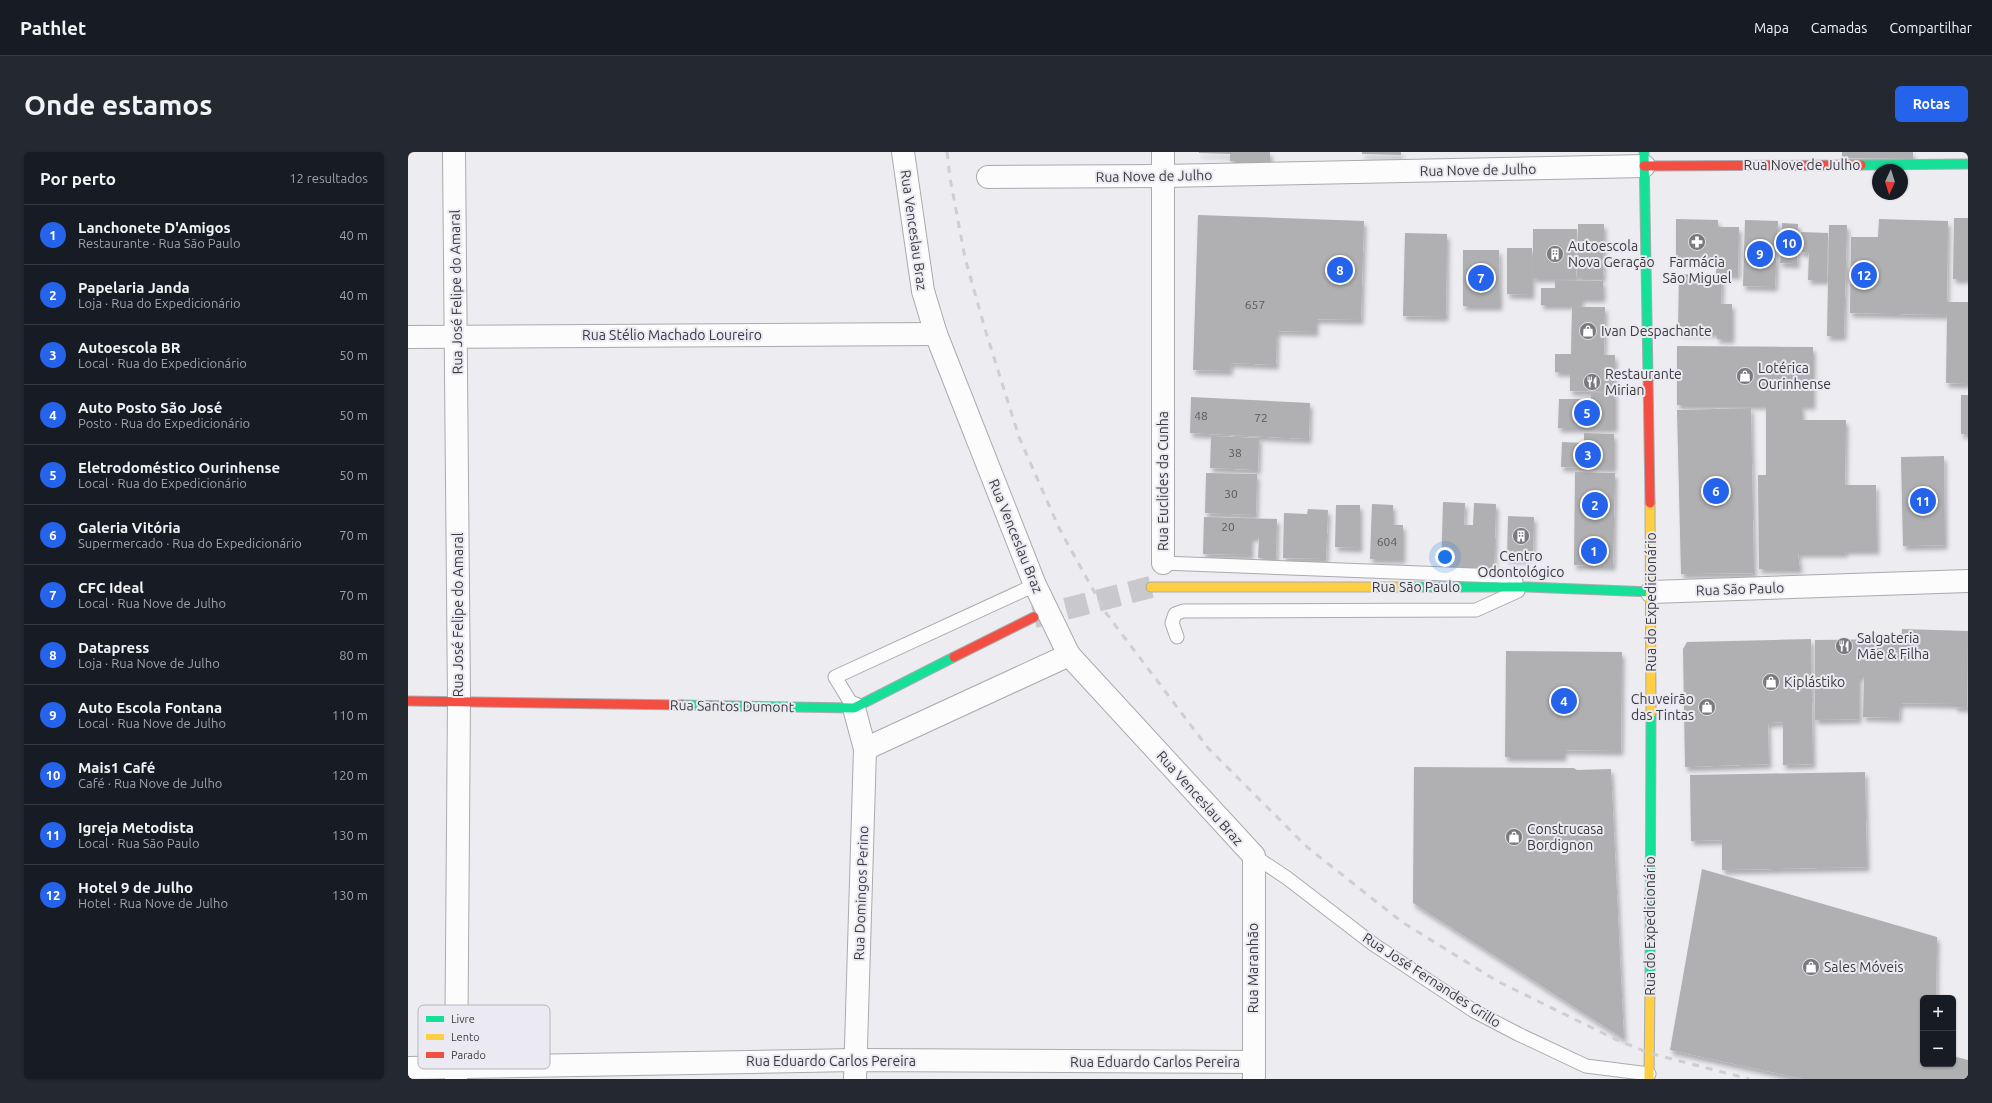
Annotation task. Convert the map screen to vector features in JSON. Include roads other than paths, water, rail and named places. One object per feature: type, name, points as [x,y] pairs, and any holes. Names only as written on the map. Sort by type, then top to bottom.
[{"type":"street","name":"Rua José Felipe do Amaral","points":[[454,152],[457,336],[459,700],[457,1005]]},
{"type":"street","name":"Rua Venceslau Braz","points":[[903,152],[922,291],[936,334],[1035,585],[1069,655],[1254,856]]},
{"type":"street","name":"Rua Euclides da Cunha","points":[[1163,152],[1163,563]]},
{"type":"street","name":"Rua Nove de Julho","points":[[988,177],[1163,176],[1644,159],[1968,164]]},
{"type":"street","name":"Rua do Expedicionário","points":[[1644,159],[1652,592],[1649,1076]]},
{"type":"street","name":"Rua Stélio Machado Loureiro","points":[[408,337],[936,334]]},
{"type":"street","name":"Rua São Paulo","points":[[1151,587],[1527,587],[1652,592],[1968,581]]},
{"type":"street","name":"Rua Santos Dumont","points":[[408,701],[459,700],[854,708],[1034,617]]},
{"type":"street","points":[[865,749],[1069,655]]},
{"type":"street","name":"Rua Domingos Perino","points":[[854,708],[865,749],[855,1069]]},
{"type":"street","name":"Rua Maranhão","points":[[1253,1071],[1254,856]]},
{"type":"street","name":"Rua Eduardo Carlos Pereira","points":[[408,1068],[456,1073],[855,1069],[1253,1071]]},
{"type":"lane","name":"Rua Euclides da Cunha","points":[[1163,563],[1498,576],[1527,587]]},
{"type":"lane","points":[[854,708],[835,677],[1035,585]]},
{"type":"lane","points":[[1177,637],[1172,623],[1175,614],[1183,611],[1476,610],[1527,587]]},
{"type":"lane","name":"Rua José Fernandes Grillo","points":[[1254,856],[1287,878],[1373,944],[1474,1011],[1518,1034],[1586,1066],[1649,1076]]},
{"type":"tunnel","points":[[1034,617],[1151,587]]},
{"type":"railway","points":[[947,152],[950,178],[965,258],[985,329],[1019,437],[1059,528],[1106,613],[1208,748],[1307,847],[1402,922],[1497,981],[1615,1039],[1649,1053],[1749,1079]]},
{"type":"place","name":"Farmácia São Miguel","points":[[1697,242]]},
{"type":"place","name":"Mais1 Café","points":[[1789,243]]},
{"type":"place","name":"Autoescola Nova Geração","points":[[1555,254]]},
{"type":"place","name":"Auto Escola Fontana","points":[[1760,254]]},
{"type":"place","name":"Datapress","points":[[1340,270]]},
{"type":"place","name":"Hotel 9 de Julho","points":[[1864,275]]},
{"type":"place","name":"CFC Ideal","points":[[1481,278]]},
{"type":"place","name":"Ivan Despachante","points":[[1588,331]]},
{"type":"place","name":"Lotérica Ourinhense","points":[[1745,376]]},
{"type":"place","name":"Restaurante Mirian","points":[[1592,382]]},
{"type":"place","name":"Eletrodoméstico Ourinhense","points":[[1587,413]]},
{"type":"place","name":"Autoescola BR","points":[[1588,455]]},
{"type":"place","name":"Galeria Vitória","points":[[1716,491]]},
{"type":"place","name":"Igreja Metodista","points":[[1923,501]]},
{"type":"place","name":"Papelaria Janda","points":[[1595,505]]},
{"type":"place","name":"Centro Odontológico","points":[[1521,536]]},
{"type":"place","name":"Lanchonete D'Amigos","points":[[1594,551]]},
{"type":"place","name":"Salgateria Mãe & Filha","points":[[1844,646]]},
{"type":"place","name":"Kiplástiko","points":[[1771,682]]},
{"type":"place","name":"Auto Posto São José","points":[[1564,701]]},
{"type":"place","name":"Chuveirão das Tintas","points":[[1707,707]]},
{"type":"place","name":"Construcasa Bordignon","points":[[1514,837]]},
{"type":"place","name":"Sales Móveis","points":[[1811,967]]}]
